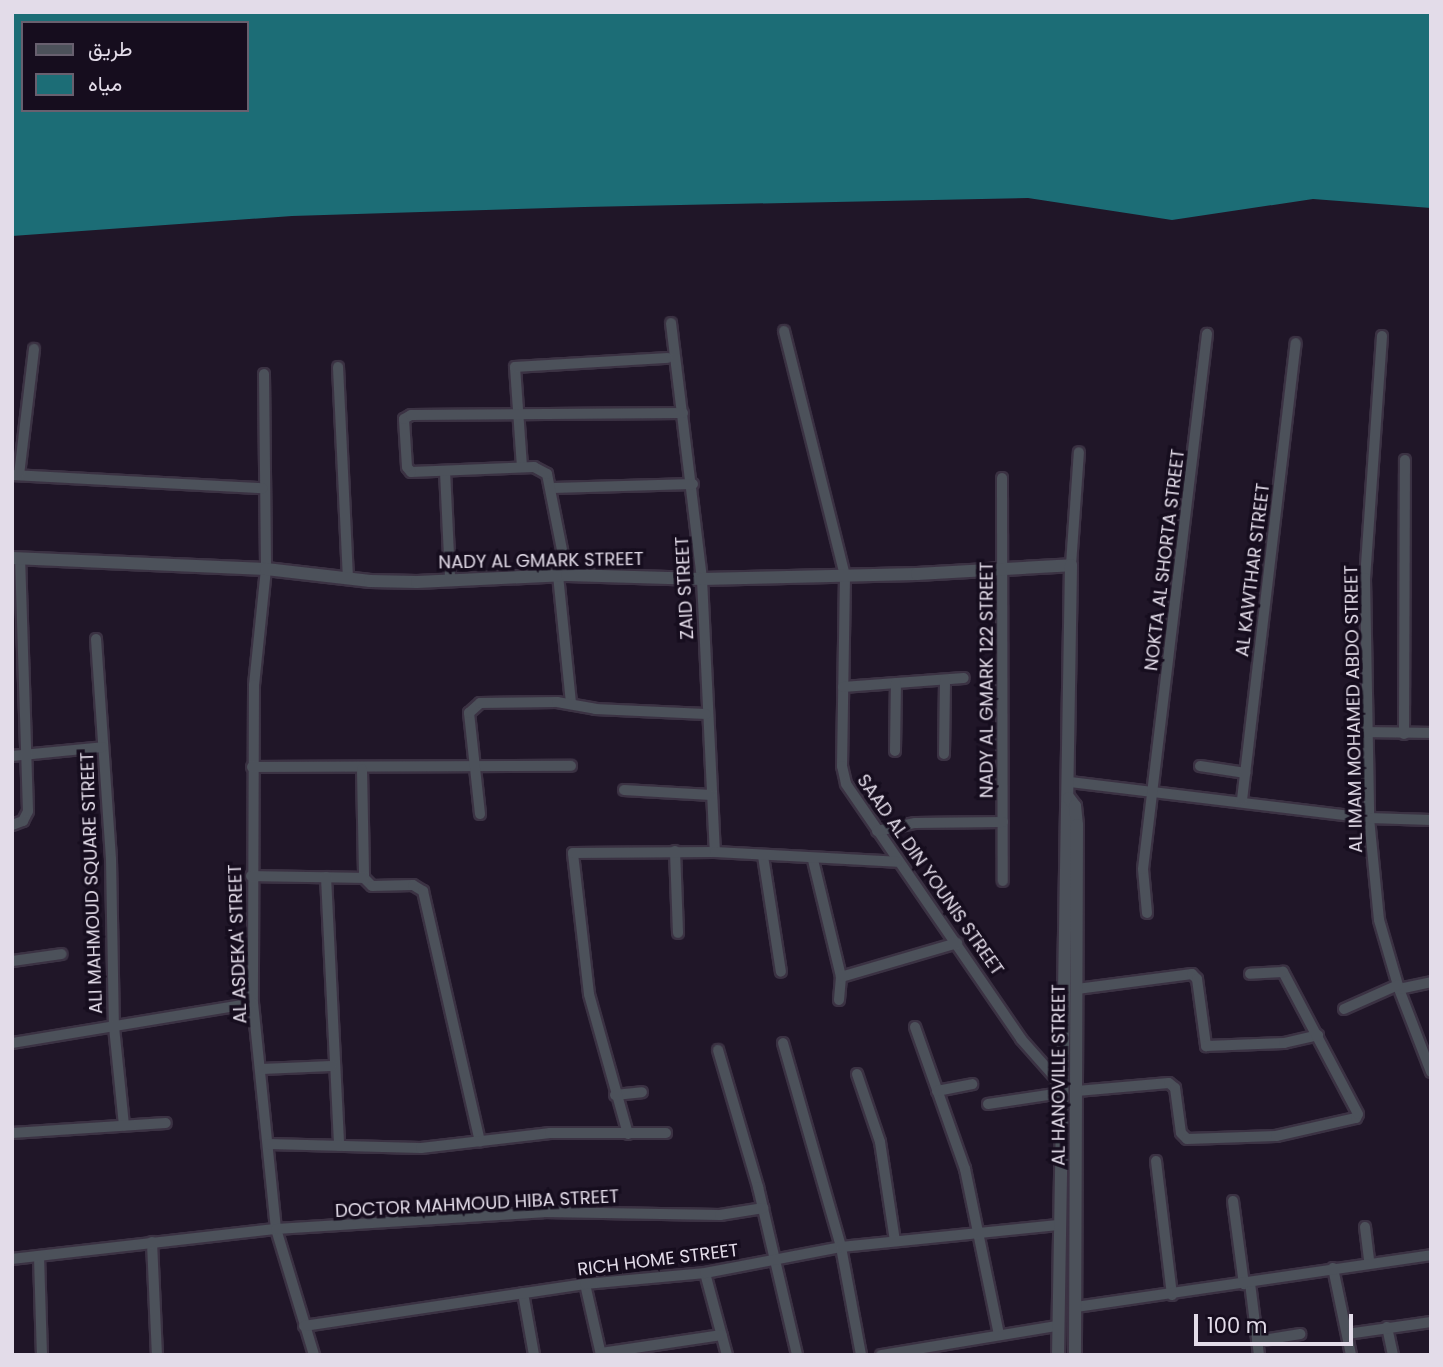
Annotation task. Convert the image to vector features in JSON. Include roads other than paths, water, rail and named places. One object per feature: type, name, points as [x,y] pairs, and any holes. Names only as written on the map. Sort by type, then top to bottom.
[{"type":"street","name":"ZAID STREET","points":[[671,323],[693,484],[702,579],[706,713],[715,852]]},
{"type":"street","name":"SAAD AL DIN YOUNIS STREET","points":[[784,331],[845,576],[843,775],[897,862],[957,943],[1021,1039],[1060,1088]]},
{"type":"street","name":"NOKTA AL SHORTA STREET","points":[[1147,913],[1143,869],[1155,789],[1207,334]]},
{"type":"street","name":"AL IMAM MOHAMED ABDO STREET","points":[[1382,336],[1367,517],[1369,818],[1377,905],[1398,987],[1428,1055],[1431,1072]]},
{"type":"street","name":"AL KAWTHAR STREET","points":[[1242,800],[1296,343]]},
{"type":"street","points":[[34,349],[16,475],[263,488]]},
{"type":"street","points":[[522,467],[513,370],[518,366],[668,358]]},
{"type":"street","points":[[338,367],[348,579]]},
{"type":"street","name":"AL ASDEKA' STREET","points":[[264,374],[263,488],[266,569],[258,618],[252,767],[253,1003],[276,1229],[314,1355]]},
{"type":"street","points":[[571,704],[563,575],[553,488],[541,470],[522,467],[408,471],[402,422],[407,416],[683,413]]},
{"type":"street","name":"AL HANOVILLE STREET","points":[[1058,1355],[1063,826],[1070,782],[1070,565],[1079,452]]},
{"type":"street","points":[[1404,734],[1405,460]]},
{"type":"street","points":[[445,471],[450,579]]},
{"type":"street","name":"NADY AL GMARK 122 STREET","points":[[1002,478],[1003,881]]},
{"type":"street","points":[[553,488],[693,484]]},
{"type":"street","points":[[12,825],[27,817],[16,608],[16,558]]},
{"type":"street","name":"NADY AL GMARK STREET","points":[[16,558],[266,569],[348,579],[563,575],[702,579],[845,576],[1070,565]]},
{"type":"street","name":"ALI MAHMOUD SQUARE STREET","points":[[96,639],[114,1027],[124,1125]]},
{"type":"street","points":[[843,687],[964,678]]},
{"type":"street","points":[[944,754],[945,680]]},
{"type":"street","points":[[895,751],[896,683]]},
{"type":"street","points":[[480,814],[470,712],[475,705],[571,704],[706,713]]},
{"type":"street","points":[[1367,733],[1431,733]]},
{"type":"street","points":[[12,756],[103,747]]},
{"type":"street","points":[[252,767],[362,769],[475,764],[571,766]]},
{"type":"street","points":[[1200,766],[1245,773]]},
{"type":"street","points":[[362,769],[364,878]]},
{"type":"street","points":[[1070,782],[1155,789],[1369,818],[1431,820]]},
{"type":"street","points":[[624,790],[711,795]]},
{"type":"street","name":"AL HANOVILLE STREET","points":[[1069,798],[1077,815],[1075,1355]]},
{"type":"street","points":[[877,831],[940,821],[1003,822]]},
{"type":"street","points":[[628,1134],[589,994],[571,863],[577,851],[715,852],[813,860],[897,862]]},
{"type":"street","points":[[675,851],[678,933]]},
{"type":"street","points":[[763,856],[781,972]]},
{"type":"street","points":[[813,860],[841,977],[839,1000]]},
{"type":"street","points":[[251,876],[364,878],[372,886],[413,885],[423,891],[480,1142]]},
{"type":"street","points":[[326,877],[332,1066],[339,1146]]},
{"type":"street","points":[[841,977],[957,943]]},
{"type":"street","points":[[12,961],[62,954]]},
{"type":"street","points":[[1077,1091],[1169,1083],[1175,1088],[1181,1133],[1187,1139],[1276,1136],[1358,1116],[1283,972],[1250,974]]},
{"type":"street","points":[[1077,989],[1192,974],[1197,979],[1206,1046],[1284,1043],[1318,1035]]},
{"type":"street","points":[[1345,1009],[1398,987],[1431,982]]},
{"type":"street","points":[[12,1043],[253,1003]]},
{"type":"street","points":[[915,1027],[965,1169],[999,1334]]},
{"type":"street","points":[[783,1043],[841,1247],[861,1355]]},
{"type":"street","points":[[718,1050],[763,1208],[797,1355]]},
{"type":"street","points":[[261,1069],[332,1066]]},
{"type":"street","points":[[857,1074],[880,1142],[895,1241]]},
{"type":"street","points":[[937,1091],[972,1084]]},
{"type":"street","points":[[988,1104],[1060,1088]]},
{"type":"street","points":[[615,1095],[642,1092]]},
{"type":"street","points":[[12,1133],[166,1123]]},
{"type":"street","points":[[268,1144],[421,1149],[550,1133],[666,1133]]},
{"type":"street","points":[[1156,1161],[1172,1295]]},
{"type":"street","points":[[1233,1201],[1259,1355]]},
{"type":"street","name":"DOCTOR MAHMOUD HIBA STREET","points":[[12,1259],[276,1229],[555,1212],[720,1215],[763,1208]]},
{"type":"street","name":"RICH HOME STREET","points":[[304,1326],[585,1284],[705,1273],[775,1256],[841,1247],[1058,1225]]},
{"type":"street","points":[[1365,1227],[1369,1262]]},
{"type":"street","points":[[152,1242],[157,1355]]},
{"type":"street","points":[[1076,1307],[1431,1255]]},
{"type":"street","points":[[39,1256],[42,1355]]},
{"type":"street","points":[[1332,1269],[1352,1355]]},
{"type":"street","points":[[705,1273],[727,1355]]},
{"type":"street","points":[[585,1284],[601,1354],[722,1335]]},
{"type":"street","points":[[523,1293],[534,1355]]},
{"type":"street","points":[[1346,1334],[1431,1322]]},
{"type":"street","points":[[886,1354],[1057,1326]]},
{"type":"street","points":[[1387,1327],[1393,1355]]},
{"type":"street","points":[[1257,1341],[1300,1334]]},
{"type":"water","points":[[12,12],[1431,12],[1431,208],[1313,199],[1172,220],[1028,198],[292,216],[12,236]]}]
